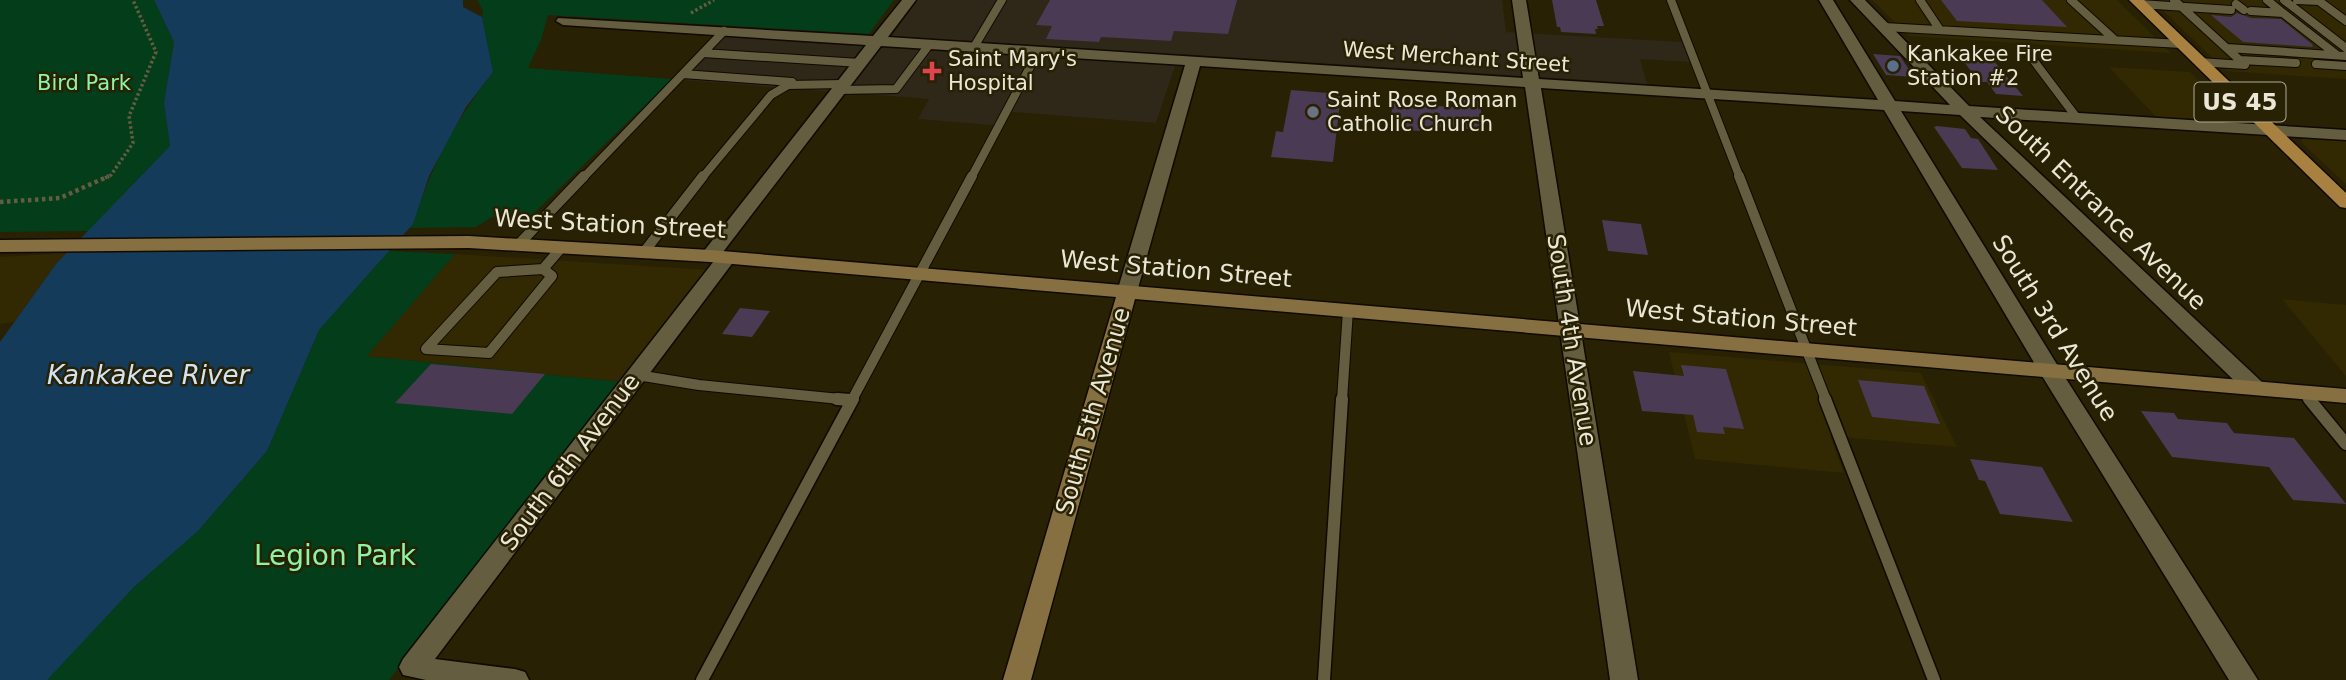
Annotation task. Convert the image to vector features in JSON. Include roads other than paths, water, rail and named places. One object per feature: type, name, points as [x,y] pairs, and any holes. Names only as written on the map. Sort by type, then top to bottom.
[{"type":"main road","name":"US 45","points":[[2138,2],[2346,203]]},
{"type":"main road","name":"West Station Street","points":[[0,246],[469,242],[645,252],[2346,396]]},
{"type":"main road","name":"South 5th Avenue","points":[[1017,680],[1127,292]]},
{"type":"street","name":"South 6th Avenue","points":[[515,680],[413,667],[637,375],[841,87],[909,0]]},
{"type":"street","name":"South 4th Avenue","points":[[1519,0],[1624,680]]},
{"type":"street","name":"South 3rd Avenue","points":[[1826,0],[2050,371],[2244,680]]},
{"type":"street","name":"South Entrance Avenue","points":[[1857,0],[1965,111],[2255,388]]},
{"type":"street","name":"West Merchant Street","points":[[563,21],[2346,135]]},
{"type":"street","name":"South 5th Avenue","points":[[1127,292],[1194,61]]},
{"type":"lane","points":[[974,47],[1002,0]]},
{"type":"lane","points":[[1671,0],[1934,680]]},
{"type":"lane","points":[[1920,0],[1940,30]]},
{"type":"lane","points":[[2071,0],[2115,40]]},
{"type":"lane","points":[[2174,0],[2245,65],[2199,62]]},
{"type":"lane","points":[[2267,0],[2341,55]]},
{"type":"lane","points":[[2284,0],[2346,48]]},
{"type":"lane","points":[[2297,0],[2319,1],[2346,21]]},
{"type":"lane","points":[[2138,2],[2216,9],[2233,7],[2248,11],[2283,13]]},
{"type":"lane","points":[[2208,2],[2216,9]]},
{"type":"lane","points":[[1884,27],[2181,44]]},
{"type":"lane","points":[[517,245],[724,32]]},
{"type":"lane","points":[[683,74],[896,89],[929,45]]},
{"type":"lane","points":[[2227,48],[2341,55]]},
{"type":"lane","points":[[2025,50],[2077,118]]},
{"type":"lane","points":[[702,680],[1038,51]]},
{"type":"lane","points":[[704,52],[860,62]]},
{"type":"lane","points":[[2239,60],[2296,63]]},
{"type":"lane","points":[[2316,64],[2346,66]]},
{"type":"lane","points":[[645,252],[675,210],[771,95],[788,85],[816,83]]},
{"type":"lane","points":[[543,268],[552,276],[489,353],[426,349],[497,272],[543,268],[562,247]]},
{"type":"lane","points":[[1324,680],[1348,310]]},
{"type":"lane","points":[[637,375],[699,385],[850,400]]},
{"type":"lane","points":[[2304,393],[2346,444]]},
{"type":"water","name":"Kankakee River","points":[[154,0],[463,0],[463,7],[482,17],[493,72],[466,107],[429,176],[413,224],[319,330],[267,451],[198,531],[134,587],[47,680],[0,680],[0,342],[56,264],[170,146],[164,103],[174,42]]},
{"type":"place","name":"Kankakee Fire Station #2","points":[[1893,66]]},
{"type":"place","name":"Saint Mary's Hospital","points":[[932,71]]},
{"type":"place","name":"Saint Rose Roman Catholic Church","points":[[1313,112]]},
{"type":"park label","name":"Bird Park","points":[[84,83]]},
{"type":"park label","name":"Legion Park","points":[[335,555]]}]
